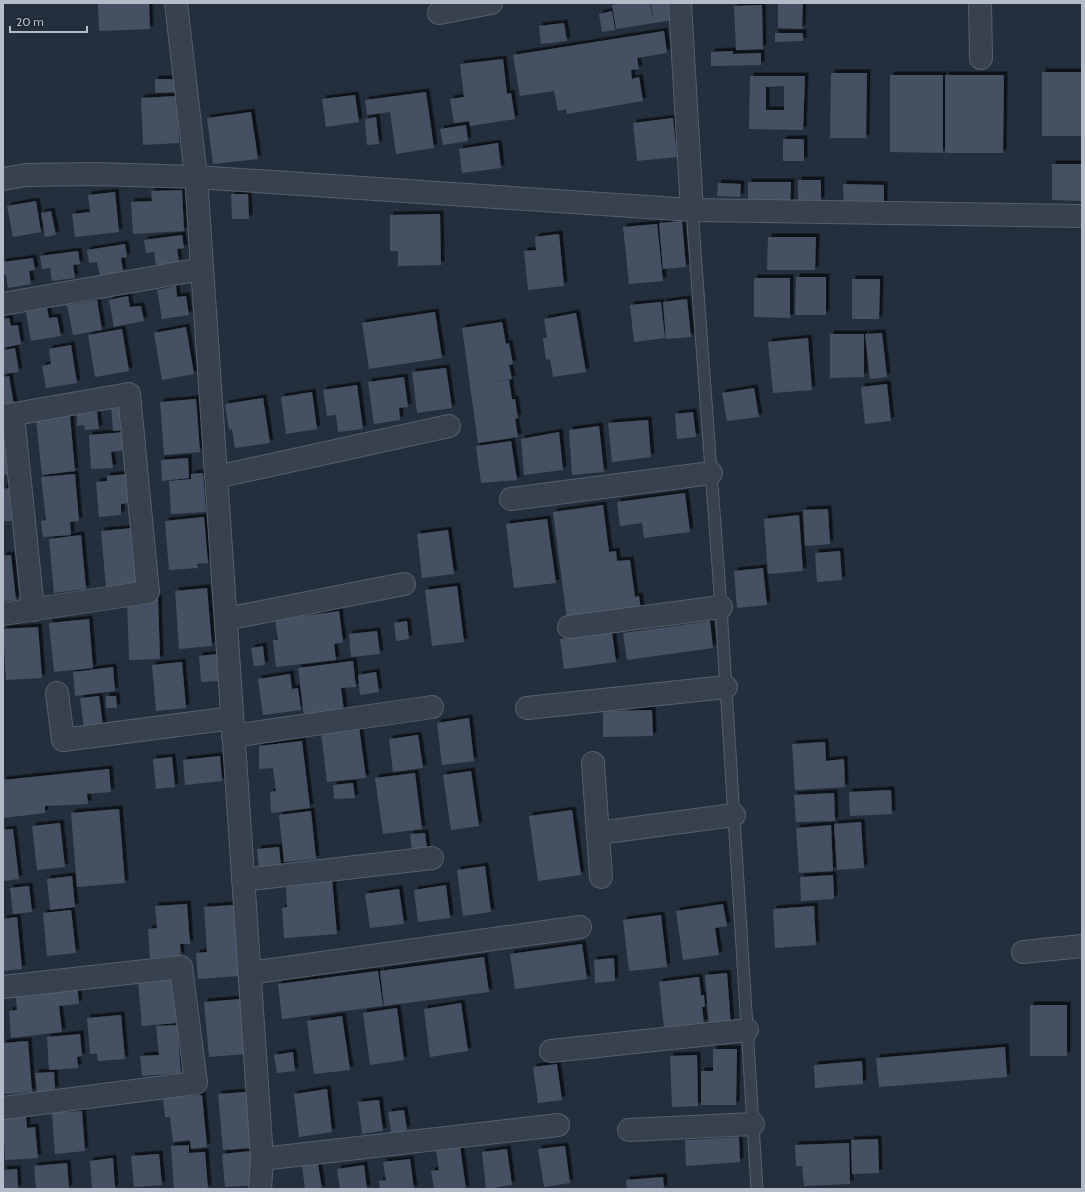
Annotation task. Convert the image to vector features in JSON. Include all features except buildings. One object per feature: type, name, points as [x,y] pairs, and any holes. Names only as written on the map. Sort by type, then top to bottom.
[{"type":"street","points":[[176,3],[196,177],[262,1159],[260,1189]]},
{"type":"street","points":[[439,13],[491,3]]},
{"type":"street","points":[[680,3],[692,210]]},
{"type":"street","points":[[980,3],[981,58]]},
{"type":"street","points":[[3,179],[26,175],[96,174],[196,177],[692,210],[1082,216]]},
{"type":"street","points":[[3,304],[202,269]]},
{"type":"street","points":[[3,614],[33,610],[148,592],[129,394],[8,415],[33,610]]},
{"type":"street","points":[[216,477],[449,426]]},
{"type":"street","points":[[511,499],[711,473]]},
{"type":"street","points":[[226,619],[404,584]]},
{"type":"street","points":[[569,627],[721,607]]},
{"type":"street","points":[[527,708],[726,687]]},
{"type":"street","points":[[57,693],[63,740],[233,727],[432,707]]},
{"type":"street","points":[[594,764],[601,877]]},
{"type":"street","points":[[598,832],[734,815]]},
{"type":"street","points":[[243,880],[432,858]]},
{"type":"street","points":[[249,973],[580,927]]},
{"type":"street","points":[[1023,952],[1082,946]]},
{"type":"street","points":[[3,987],[181,967],[196,1083],[3,1108]]},
{"type":"street","points":[[551,1051],[747,1030]]},
{"type":"street","points":[[629,1130],[753,1124]]},
{"type":"street","points":[[262,1159],[558,1125]]},
{"type":"lane","points":[[692,210],[721,607],[757,1189]]}]
